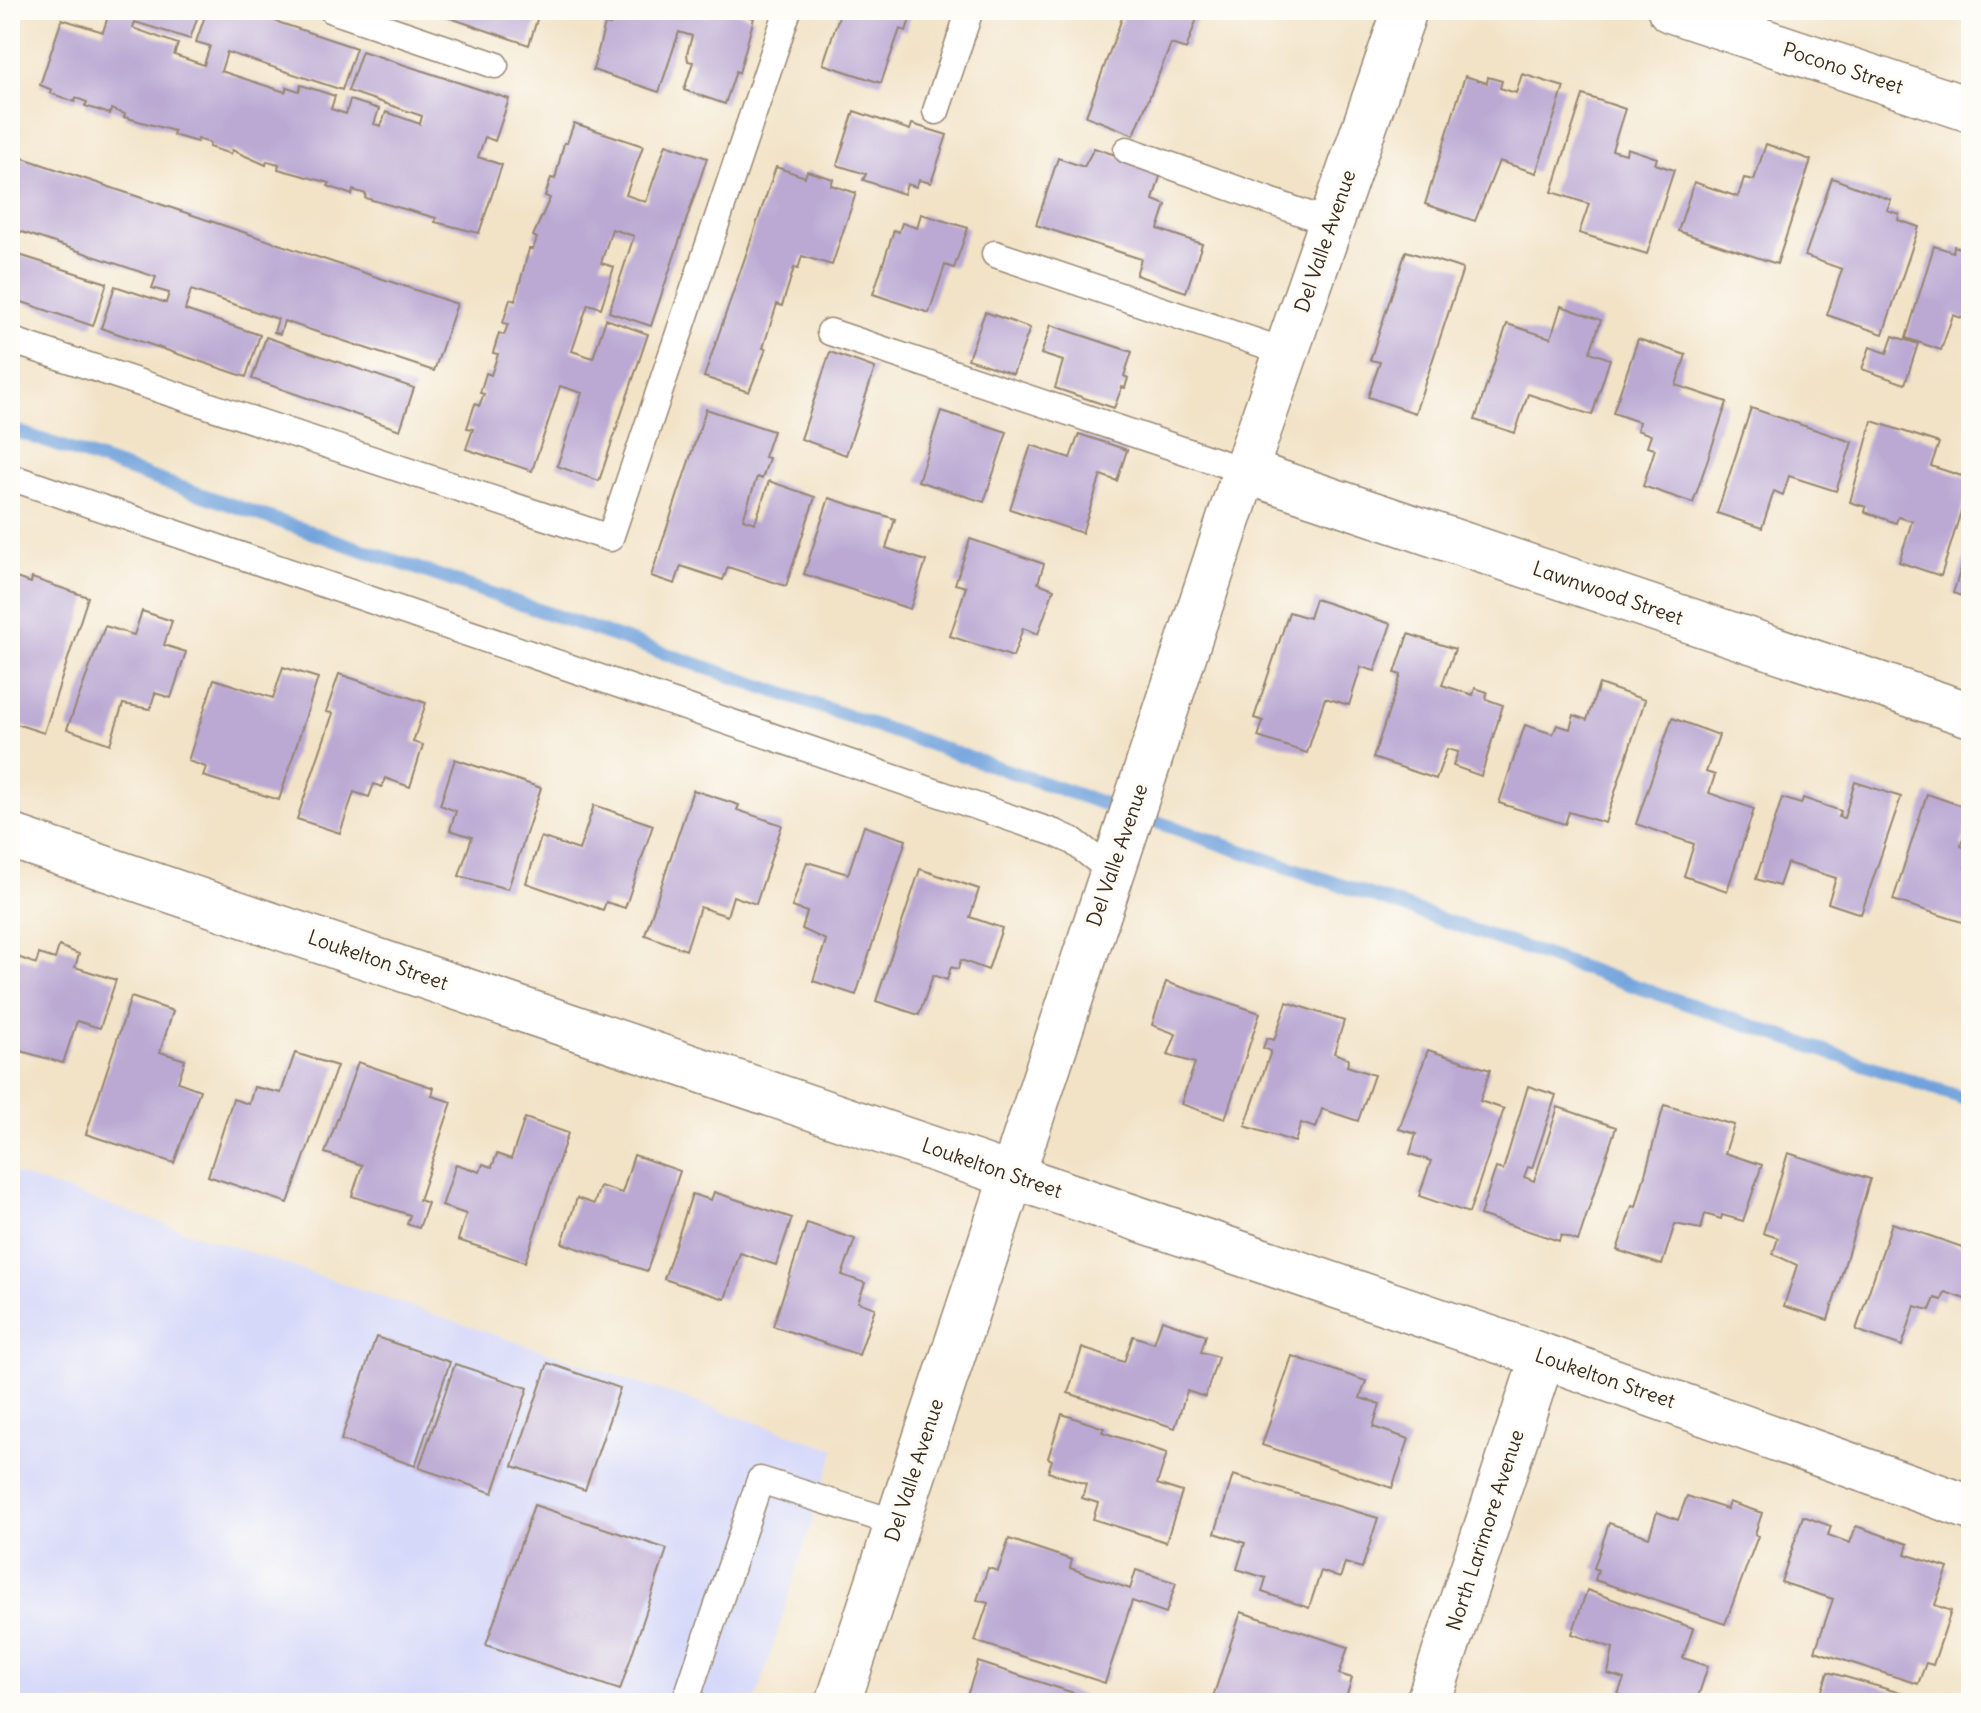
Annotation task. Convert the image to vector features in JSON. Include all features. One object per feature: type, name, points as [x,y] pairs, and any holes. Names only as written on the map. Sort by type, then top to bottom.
[{"type":"street","name":"Del Valle Avenue","points":[[838,1703],[1115,858],[1405,10]]},
{"type":"street","name":"Pocono Street","points":[[1670,10],[1971,110]]},
{"type":"street","name":"Lawnwood Street","points":[[1245,471],[1971,715]]},
{"type":"street","name":"Loukelton Street","points":[[10,836],[1543,1356],[1971,1508]]},
{"type":"street","name":"North Larimore Avenue","points":[[1428,1703],[1543,1356]]},
{"type":"lane","points":[[332,10],[495,65]]},
{"type":"lane","points":[[10,340],[610,538],[788,10]]},
{"type":"lane","points":[[936,111],[970,10]]},
{"type":"lane","points":[[1127,150],[1331,223]]},
{"type":"lane","points":[[995,254],[1286,352]]},
{"type":"lane","points":[[830,332],[1245,471]]},
{"type":"lane","points":[[10,477],[1055,833],[1115,858]]},
{"type":"lane","points":[[685,1703],[760,1480],[896,1523]]},
{"type":"shaded area","points":[[10,1172],[835,1449],[755,1703],[10,1703]]},
{"type":"building","points":[[110,10],[200,10],[190,39],[135,22],[133,28],[178,44],[174,55],[204,65],[210,46],[196,42],[207,10],[241,10],[356,48],[342,90],[227,52],[221,71],[285,92],[287,87],[299,91],[301,85],[335,96],[331,109],[346,114],[350,100],[379,109],[374,124],[381,126],[386,112],[420,124],[422,116],[348,91],[362,51],[509,99],[495,141],[485,137],[478,157],[502,165],[479,233],[435,222],[436,218],[365,198],[366,194],[353,190],[352,195],[328,186],[330,183],[278,169],[279,164],[267,161],[266,165],[232,150],[231,154],[209,147],[210,143],[198,139],[197,142],[173,135],[174,131],[124,117],[125,114],[111,109],[110,114],[85,106],[87,102],[76,98],[75,102],[50,93],[52,90],[40,85],[62,19],[103,32]]},
{"type":"building","points":[[427,10],[540,10],[529,45]]},
{"type":"building","points":[[615,10],[686,10],[708,17],[710,10],[729,10],[754,18],[739,73],[736,71],[725,104],[684,90],[693,62],[688,61],[687,54],[692,36],[679,32],[659,92],[593,70],[605,24],[610,25]]},
{"type":"building","points":[[841,10],[913,10],[906,31],[900,29],[881,83],[823,64]]},
{"type":"building","points":[[1125,10],[1200,10],[1186,49],[1171,44],[1134,135],[1086,116]]},
{"type":"building","points":[[1522,74],[1564,87],[1536,173],[1499,161],[1475,221],[1425,204],[1465,76],[1487,83],[1488,77],[1502,81],[1500,88],[1516,93]]},
{"type":"building","points":[[1583,95],[1625,109],[1612,150],[1626,154],[1627,148],[1657,158],[1655,164],[1674,170],[1647,254],[1579,233],[1589,204],[1552,192]]},
{"type":"building","points":[[854,111],[910,130],[912,124],[947,135],[931,183],[919,180],[916,187],[907,184],[904,194],[863,180],[866,174],[837,165]]},
{"type":"building","points":[[574,123],[643,146],[626,195],[646,202],[666,144],[707,158],[651,326],[609,312],[634,236],[612,229],[601,263],[614,267],[601,308],[588,304],[572,351],[593,358],[606,319],[648,334],[599,481],[557,466],[582,393],[560,386],[532,471],[466,449],[473,429],[467,428],[475,404],[479,406],[484,394],[480,393],[486,373],[491,375],[498,354],[493,353],[499,333],[504,335],[508,324],[503,323],[510,299],[515,301],[529,249],[533,249],[537,238],[533,236],[550,198],[545,196],[551,178],[555,179],[564,143],[567,143]]},
{"type":"building","points":[[1766,144],[1811,160],[1777,264],[1678,231],[1694,182],[1738,197],[1744,178],[1754,180]]},
{"type":"building","points":[[1094,148],[1162,170],[1153,200],[1166,205],[1158,229],[1202,244],[1186,292],[1136,275],[1141,259],[1036,225],[1058,158],[1084,167]]},
{"type":"building","points":[[17,156],[457,304],[434,371],[284,321],[280,334],[274,332],[278,319],[191,290],[185,310],[260,335],[246,377],[101,328],[115,286],[166,303],[169,293],[152,288],[156,277],[10,228],[10,175]]},
{"type":"building","points":[[776,167],[805,177],[807,171],[833,179],[831,185],[856,193],[832,265],[802,256],[798,269],[794,268],[782,306],[777,304],[763,348],[766,349],[749,392],[704,377]]},
{"type":"building","points":[[1832,178],[1891,200],[1887,210],[1899,214],[1898,220],[1919,227],[1883,334],[1827,315],[1842,269],[1805,256]]},
{"type":"building","points":[[921,214],[968,228],[954,268],[945,265],[929,313],[873,294],[894,230],[899,232],[902,223],[917,228]]},
{"type":"building","points":[[1934,246],[1953,252],[1954,246],[1971,252],[1971,321],[1953,315],[1941,350],[1906,338]]},
{"type":"building","points":[[1406,251],[1463,269],[1415,413],[1368,397],[1380,362],[1370,360]]},
{"type":"building","points":[[10,252],[107,283],[93,326],[10,298]]},
{"type":"building","points":[[1561,306],[1601,320],[1590,352],[1610,359],[1592,415],[1528,394],[1515,433],[1475,420],[1507,324],[1551,338]]},
{"type":"building","points":[[985,312],[1030,328],[1013,374],[968,359]]},
{"type":"building","points":[[1051,325],[1132,352],[1124,376],[1128,378],[1125,388],[1122,387],[1114,408],[1055,388],[1063,361],[1041,354]]},
{"type":"building","points":[[1893,336],[1918,344],[1905,384],[1862,369],[1870,347],[1887,353]]},
{"type":"building","points":[[266,337],[414,388],[400,430],[252,379]]},
{"type":"building","points":[[1638,339],[1686,355],[1676,385],[1727,402],[1693,503],[1643,486],[1655,449],[1647,447],[1651,435],[1637,430],[1639,422],[1613,413]]},
{"type":"building","points":[[830,352],[875,368],[846,455],[801,439]]},
{"type":"building","points":[[1751,408],[1852,442],[1836,491],[1789,476],[1783,495],[1774,491],[1762,528],[1717,513]]},
{"type":"building","points":[[706,409],[773,431],[764,457],[769,458],[762,479],[757,477],[743,519],[755,523],[769,481],[815,497],[786,586],[728,567],[723,580],[681,566],[675,584],[651,576]]},
{"type":"building","points":[[941,411],[1007,432],[984,502],[918,481]]},
{"type":"building","points":[[1872,421],[1939,443],[1931,466],[1971,479],[1941,576],[1899,562],[1912,521],[1898,517],[1896,523],[1865,512],[1866,507],[1850,502]]},
{"type":"building","points":[[1079,434],[1127,450],[1117,481],[1101,475],[1082,533],[1010,509],[1031,445],[1070,458]]},
{"type":"building","points":[[829,498],[895,519],[886,548],[926,561],[910,609],[804,574]]},
{"type":"building","points":[[970,539],[1044,564],[1038,583],[1054,589],[1038,634],[1023,628],[1013,657],[950,636],[966,587],[955,584]]},
{"type":"building","points":[[1971,541],[1971,599],[1953,593]]},
{"type":"building","points":[[10,576],[31,583],[32,578],[88,597],[44,733],[10,722],[10,696],[16,679],[10,677]]},
{"type":"building","points":[[1315,599],[1391,624],[1375,671],[1361,667],[1349,705],[1325,698],[1307,753],[1258,737],[1263,721],[1254,718],[1289,612],[1309,618]]},
{"type":"building","points":[[142,611],[172,621],[164,645],[186,652],[171,698],[155,693],[150,709],[123,704],[110,744],[67,729],[105,626],[134,635]]},
{"type":"building","points":[[1408,634],[1455,649],[1442,685],[1473,695],[1475,688],[1487,692],[1486,699],[1503,705],[1481,776],[1453,766],[1458,752],[1447,749],[1436,779],[1373,758],[1401,675],[1395,673]]},
{"type":"building","points":[[283,667],[318,678],[279,800],[203,776],[206,767],[188,761],[214,679],[273,698]]},
{"type":"building","points":[[339,674],[426,703],[413,742],[423,745],[410,787],[385,778],[382,787],[374,784],[369,797],[354,792],[340,833],[297,819],[333,713],[326,712]]},
{"type":"building","points":[[1599,684],[1645,700],[1605,823],[1569,812],[1565,824],[1499,803],[1525,725],[1553,734],[1557,725],[1570,729],[1574,715],[1587,720]]},
{"type":"building","points":[[1672,718],[1719,735],[1706,772],[1715,775],[1709,793],[1754,809],[1727,891],[1684,876],[1694,844],[1636,824]]},
{"type":"building","points":[[455,759],[541,788],[508,889],[459,876],[472,837],[450,830],[456,811],[440,805]]},
{"type":"building","points":[[1855,782],[1901,797],[1861,914],[1828,903],[1836,878],[1787,863],[1779,886],[1756,879],[1782,798],[1801,804],[1803,798],[1841,811],[1839,817],[1844,818]]},
{"type":"building","points":[[693,790],[739,805],[737,810],[782,825],[756,904],[733,896],[727,916],[700,907],[686,950],[645,935]]},
{"type":"building","points":[[1927,794],[1971,809],[1961,846],[1971,849],[1965,868],[1971,870],[1971,925],[1893,900]]},
{"type":"building","points":[[594,805],[653,825],[625,908],[606,902],[603,910],[526,883],[541,837],[579,850]]},
{"type":"building","points":[[864,826],[906,840],[856,995],[813,981],[826,940],[802,929],[807,912],[792,907],[807,862],[848,874]]},
{"type":"building","points":[[920,869],[979,889],[970,917],[1002,928],[988,970],[961,960],[958,969],[951,967],[947,980],[933,975],[919,1015],[876,1001]]},
{"type":"building","points":[[59,946],[79,954],[75,967],[116,980],[100,1028],[77,1021],[63,1063],[10,1048],[10,982],[18,957],[36,964],[39,954],[55,959]]},
{"type":"building","points":[[1166,982],[1260,1013],[1225,1119],[1181,1104],[1195,1063],[1168,1055],[1176,1034],[1152,1025]]},
{"type":"building","points":[[131,997],[173,1011],[160,1052],[185,1060],[178,1082],[200,1090],[174,1163],[86,1134]]},
{"type":"building","points":[[1287,1002],[1344,1021],[1334,1053],[1349,1059],[1347,1066],[1374,1075],[1358,1121],[1322,1109],[1316,1128],[1301,1123],[1295,1142],[1245,1126],[1271,1051],[1263,1048],[1267,1038],[1274,1040]]},
{"type":"building","points":[[1428,1050],[1490,1070],[1480,1101],[1504,1109],[1469,1213],[1419,1196],[1431,1161],[1410,1154],[1416,1134],[1399,1129]]},
{"type":"building","points":[[295,1053],[337,1066],[288,1203],[208,1176],[233,1099],[249,1104],[254,1087],[281,1093]]},
{"type":"building","points":[[358,1062],[434,1088],[432,1096],[452,1102],[419,1200],[428,1203],[419,1228],[407,1224],[410,1215],[352,1196],[362,1165],[325,1153]]},
{"type":"building","points":[[1528,1086],[1556,1095],[1532,1168],[1528,1167],[1524,1177],[1534,1181],[1558,1107],[1616,1127],[1578,1241],[1561,1235],[1559,1241],[1480,1215],[1496,1168],[1503,1170]]},
{"type":"building","points":[[1664,1105],[1734,1125],[1725,1153],[1762,1165],[1743,1221],[1705,1214],[1701,1229],[1675,1224],[1662,1265],[1617,1250],[1632,1206],[1636,1207]]},
{"type":"building","points":[[525,1118],[568,1133],[525,1262],[458,1240],[466,1214],[442,1206],[456,1164],[480,1172],[483,1164],[492,1167],[497,1154],[511,1159]]},
{"type":"building","points":[[1788,1153],[1870,1179],[1828,1320],[1784,1306],[1797,1265],[1773,1254],[1778,1238],[1763,1233]]},
{"type":"building","points":[[634,1155],[680,1171],[647,1271],[562,1243],[577,1198],[594,1204],[600,1186],[622,1193]]},
{"type":"building","points":[[714,1192],[792,1218],[776,1265],[740,1253],[725,1299],[664,1279],[692,1194],[711,1200]]},
{"type":"building","points":[[807,1223],[855,1239],[842,1275],[865,1283],[858,1302],[875,1308],[859,1355],[773,1326]]},
{"type":"building","points":[[1892,1223],[1971,1250],[1971,1301],[1945,1292],[1942,1300],[1935,1298],[1930,1310],[1915,1306],[1902,1346],[1856,1330]]},
{"type":"building","points":[[1162,1320],[1206,1335],[1201,1352],[1218,1357],[1205,1397],[1187,1391],[1175,1428],[1068,1393],[1082,1348],[1124,1362],[1133,1336],[1154,1343]]},
{"type":"building","points":[[376,1337],[450,1362],[415,1466],[341,1440]]},
{"type":"building","points":[[1292,1356],[1366,1381],[1360,1398],[1380,1404],[1373,1427],[1409,1439],[1392,1488],[1262,1445]]},
{"type":"building","points":[[548,1363],[620,1388],[585,1490],[513,1466]]},
{"type":"building","points":[[455,1364],[528,1388],[493,1493],[419,1468]]},
{"type":"building","points":[[1062,1414],[1104,1428],[1102,1432],[1167,1453],[1157,1484],[1182,1492],[1166,1542],[1093,1519],[1098,1503],[1082,1498],[1086,1484],[1048,1472],[1052,1460],[1048,1458]]},
{"type":"building","points":[[1233,1475],[1378,1518],[1362,1568],[1345,1563],[1340,1578],[1321,1571],[1309,1608],[1262,1592],[1266,1578],[1237,1569],[1245,1543],[1215,1533]]},
{"type":"building","points":[[1687,1496],[1727,1509],[1729,1502],[1762,1513],[1755,1534],[1758,1536],[1725,1624],[1595,1580],[1598,1570],[1594,1568],[1609,1523],[1649,1537],[1657,1512],[1678,1520]]},
{"type":"building","points":[[534,1505],[667,1549],[620,1690],[486,1645]]},
{"type":"building","points":[[1803,1516],[1831,1526],[1828,1535],[1850,1543],[1856,1526],[1908,1544],[1905,1554],[1948,1568],[1935,1605],[1951,1611],[1933,1665],[1926,1663],[1918,1684],[1815,1651],[1833,1599],[1781,1582]]},
{"type":"building","points":[[1009,1539],[1072,1560],[1070,1568],[1130,1589],[1136,1570],[1176,1583],[1166,1613],[1132,1601],[1105,1683],[975,1641],[988,1603],[977,1600],[988,1568],[998,1571]]},
{"type":"building","points":[[1587,1590],[1693,1628],[1683,1658],[1708,1666],[1696,1703],[1644,1703],[1618,1694],[1624,1679],[1608,1674],[1613,1648],[1572,1634]]},
{"type":"building","points":[[1241,1612],[1348,1647],[1339,1674],[1352,1678],[1344,1703],[1211,1703]]},
{"type":"building","points":[[978,1662],[1086,1697],[1084,1703],[954,1703],[956,1696],[966,1699]]},
{"type":"building","points":[[1828,1672],[1911,1696],[1909,1703],[1818,1703]]},
{"type":"waterway","points":[[10,429],[1971,1101]]}]
